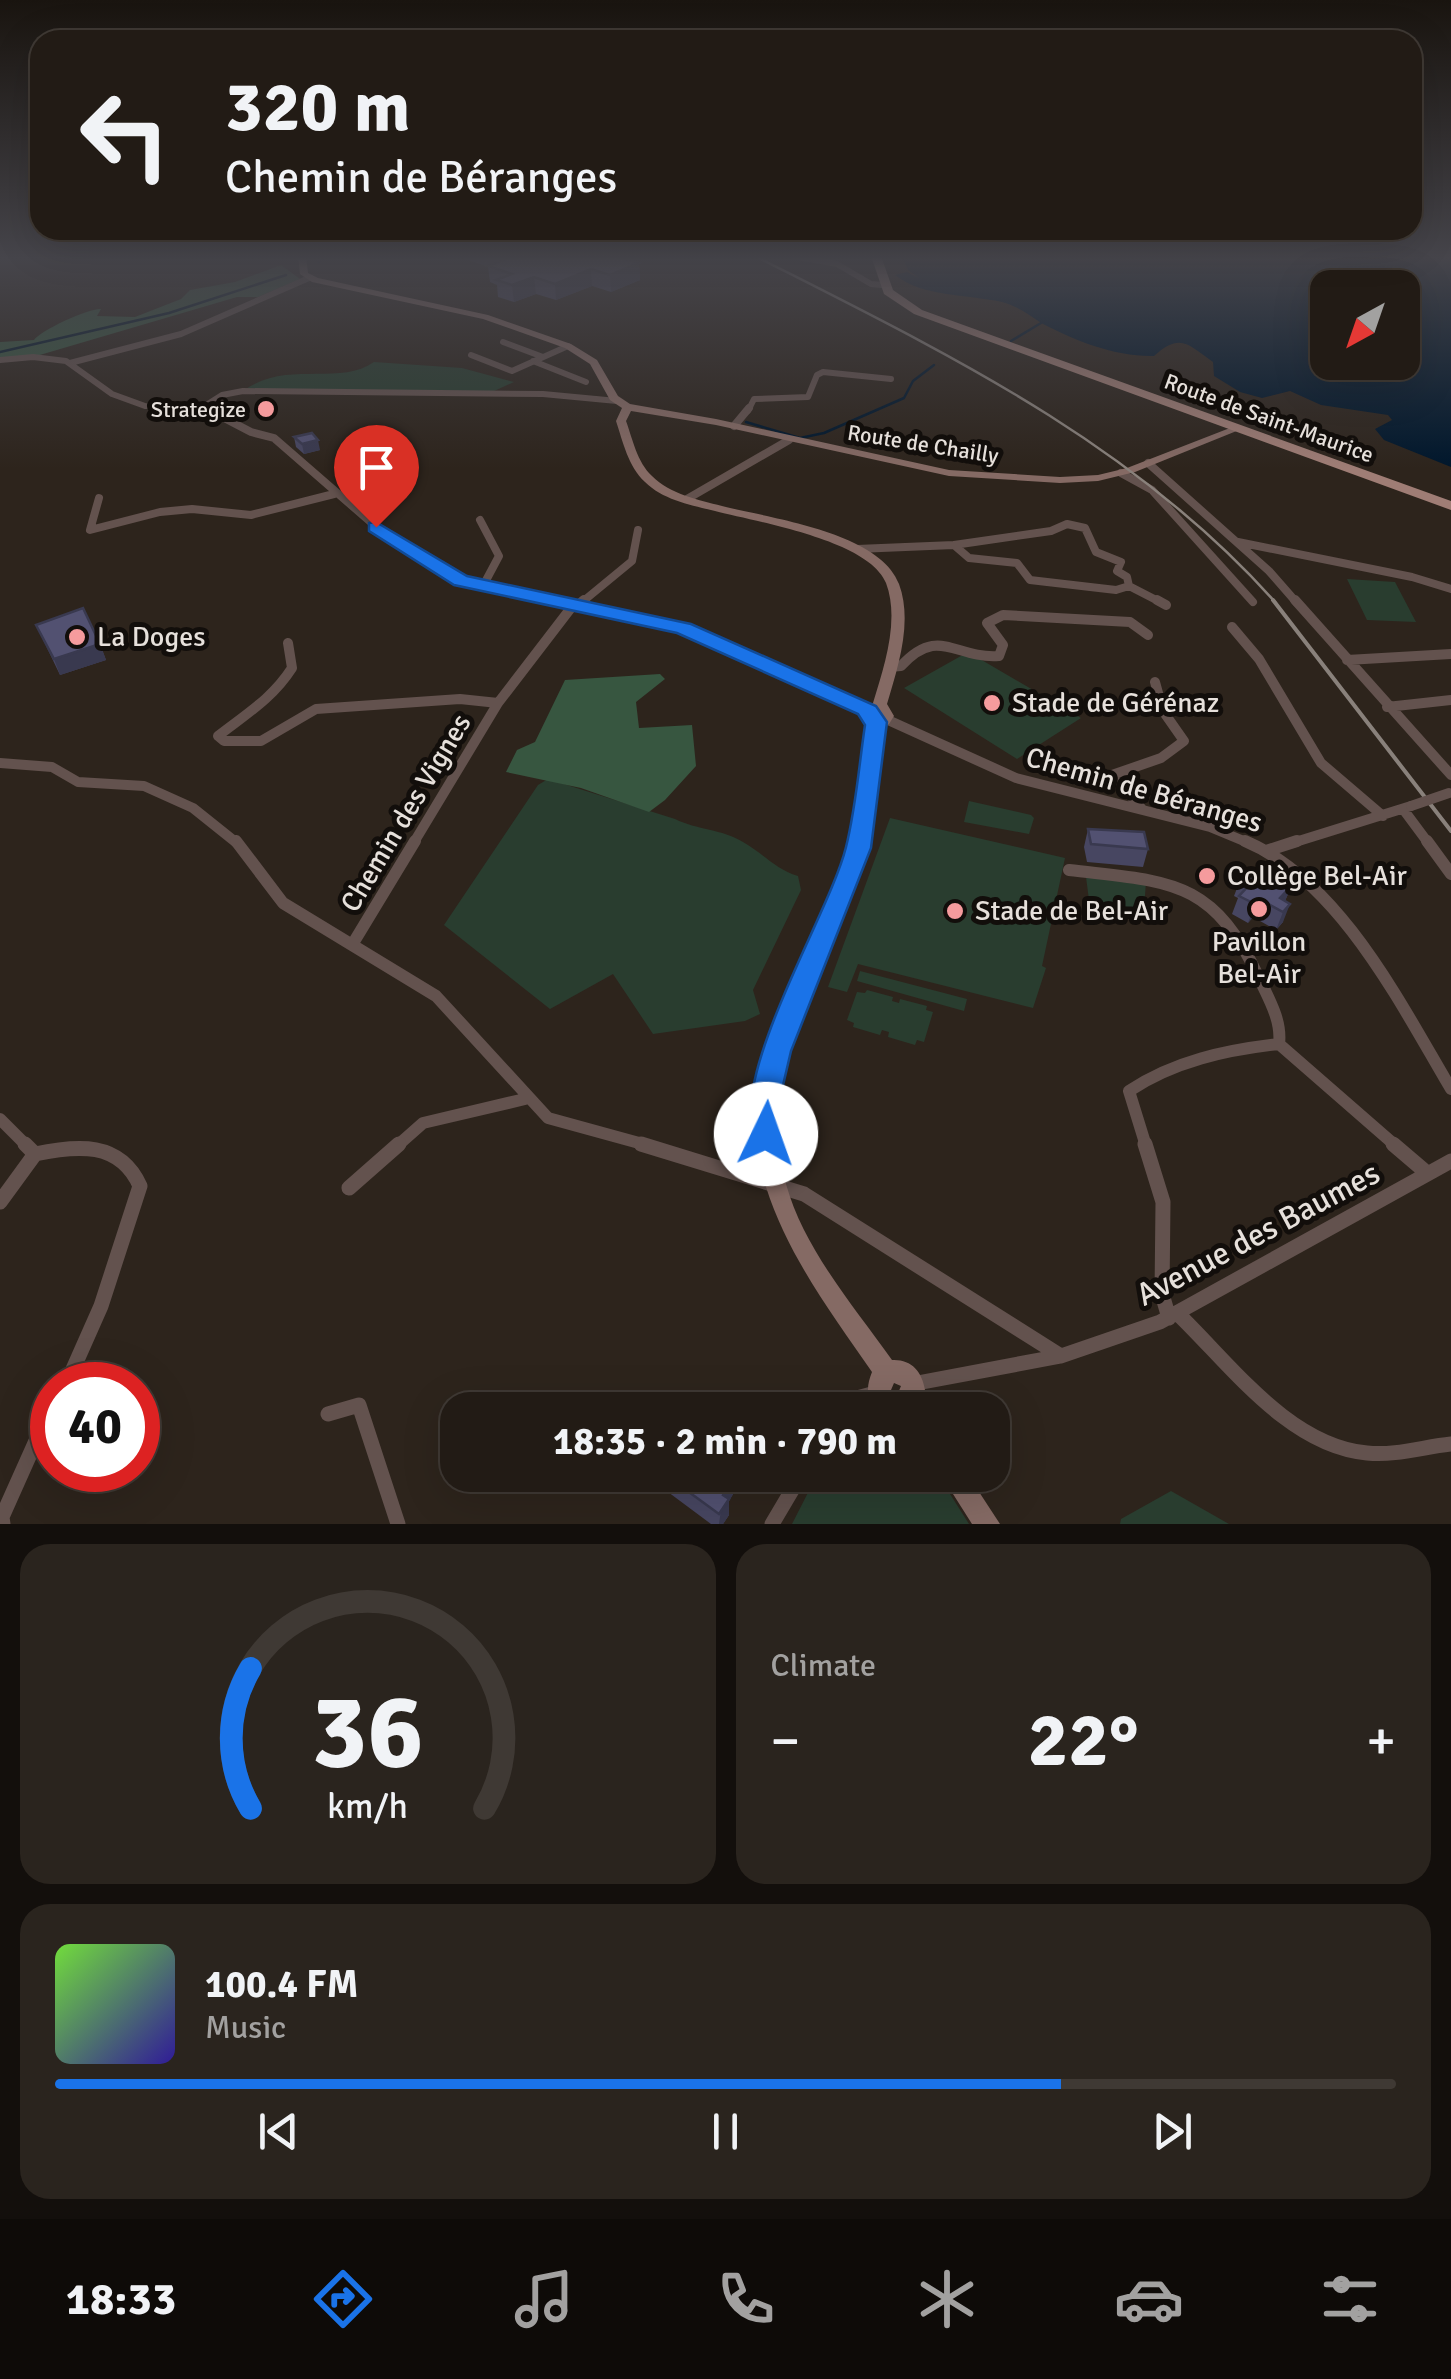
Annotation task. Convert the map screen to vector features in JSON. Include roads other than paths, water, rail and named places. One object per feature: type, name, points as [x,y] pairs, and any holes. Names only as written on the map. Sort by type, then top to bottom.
[{"type":"main road","name":"Route de Saint-Maurice","points":[[957,327],[1451,506]]},
{"type":"street","points":[[0,360],[33,357],[70,362],[197,327]]},
{"type":"street","points":[[516,327],[568,346],[594,362],[622,404],[621,421],[643,474],[660,488],[686,500],[856,549],[954,545],[1051,531],[1067,524],[1078,526],[1090,534],[1096,552],[1120,562],[1117,570],[1127,577],[1128,586]]},
{"type":"street","points":[[504,342],[543,357]]},
{"type":"street","points":[[470,354],[512,370],[568,346]]},
{"type":"street","name":"Chemin de Béranges","points":[[70,362],[98,387],[145,406],[203,408],[236,426],[274,438],[334,494],[410,552],[461,581],[684,628],[1016,778],[1238,836],[1266,850],[1450,793]]},
{"type":"street","points":[[533,362],[586,382]]},
{"type":"street","points":[[734,426],[744,418],[754,399],[808,397],[817,375],[823,372],[892,379]]},
{"type":"street","points":[[203,408],[222,395],[243,391],[543,394],[622,404]]},
{"type":"street","name":"Route de Chailly","points":[[622,404],[921,468],[984,477],[1078,480],[1121,473],[1229,428]]},
{"type":"street","points":[[686,500],[790,440]]},
{"type":"street","points":[[1148,463],[1281,584],[1430,754],[1451,772]]},
{"type":"street","points":[[1121,473],[1152,490],[1253,602]]},
{"type":"street","points":[[99,498],[90,530],[160,512],[192,509],[251,515],[334,494]]},
{"type":"street","points":[[480,520],[499,556],[482,586]]},
{"type":"street","name":"Chemin des Vignes","points":[[352,945],[498,703],[576,605],[632,561],[638,530]]},
{"type":"street","points":[[1238,542],[1412,577],[1451,589]]},
{"type":"street","points":[[954,545],[970,558],[1017,563],[1030,580],[1116,590],[1128,586],[1166,605]]},
{"type":"street","points":[[856,549],[891,578],[896,610],[889,667],[858,848],[777,1051],[766,1094],[766,1134],[774,1182],[804,1246],[884,1382],[886,1392]]},
{"type":"street","points":[[889,667],[901,666],[912,651],[924,644],[939,643],[985,657],[999,656],[1003,645],[987,623],[1004,615],[1130,622],[1148,635]]},
{"type":"street","points":[[1232,627],[1259,659],[1321,763],[1383,816]]},
{"type":"street","name":"Chemin des Vignes","points":[[288,644],[292,668],[267,705],[218,736],[224,741],[273,736],[316,709],[460,699],[498,703]]},
{"type":"street","points":[[1348,660],[1451,654]]},
{"type":"street","points":[[1142,810],[1112,775],[1157,759],[1182,746],[1184,740],[1163,711],[1155,682]]},
{"type":"street","points":[[1388,707],[1451,700]]},
{"type":"street","points":[[0,763],[52,767],[78,782],[144,786],[193,808],[234,839],[283,904],[436,996],[455,1012],[525,1100],[557,1122],[774,1182],[854,1224],[1061,1356]]},
{"type":"street","points":[[1407,807],[1451,874]]},
{"type":"street","points":[[1266,850],[1318,893],[1355,934],[1451,1089]]},
{"type":"street","points":[[1069,870],[1159,880],[1208,902],[1242,940],[1281,1029],[1279,1044]]},
{"type":"street","points":[[1279,1044],[1158,1074],[1128,1091],[1163,1202],[1162,1294],[1173,1316],[1260,1393],[1321,1440],[1362,1453],[1451,1444]]},
{"type":"street","points":[[1279,1044],[1428,1173]]},
{"type":"street","points":[[349,1188],[423,1122],[525,1100]]},
{"type":"street","points":[[0,1118],[30,1147],[101,1148],[130,1162],[140,1186],[101,1306],[76,1362]]},
{"type":"street","points":[[0,1202],[30,1147]]},
{"type":"street","name":"Avenue des Baumes","points":[[934,1392],[1061,1356],[1173,1316],[1451,1160]]},
{"type":"street","points":[[867,1392],[884,1382]]},
{"type":"street","points":[[328,1414],[359,1405],[398,1524]]},
{"type":"street","points":[[2,1520],[30,1456]]},
{"type":"street","points":[[772,1524],[791,1492]]},
{"type":"street","points":[[965,1492],[987,1524]]},
{"type":"water","points":[[1050,327],[1310,327],[1310,380],[1420,380],[1420,327],[1451,327],[1451,467],[1384,440],[1375,429],[1392,420],[1388,415],[1321,405],[1290,391],[1262,398],[1240,392],[1214,376],[1213,362],[1190,346],[1171,344],[1154,356],[1140,356],[1083,342]]},
{"type":"waterway","points":[[0,352],[108,327]]},
{"type":"waterway","points":[[1011,341],[1034,327]]},
{"type":"waterway","points":[[746,422],[800,438],[824,433],[904,398],[913,381],[934,365]]},
{"type":"railway","points":[[894,327],[1033,405],[1098,448],[1161,494],[1276,603]]},
{"type":"railway","points":[[1273,600],[1451,831]]},
{"type":"place","name":"Strategize","points":[[266,409]]},
{"type":"place","name":"La Doges","points":[[77,637]]},
{"type":"place","name":"Stade de Gérénaz","points":[[992,703]]},
{"type":"place","name":"Collège Bel-Air","points":[[1207,876]]},
{"type":"place","name":"Pavillon Bel-Air","points":[[1259,909]]},
{"type":"place","name":"Stade de Bel-Air","points":[[955,911]]}]
